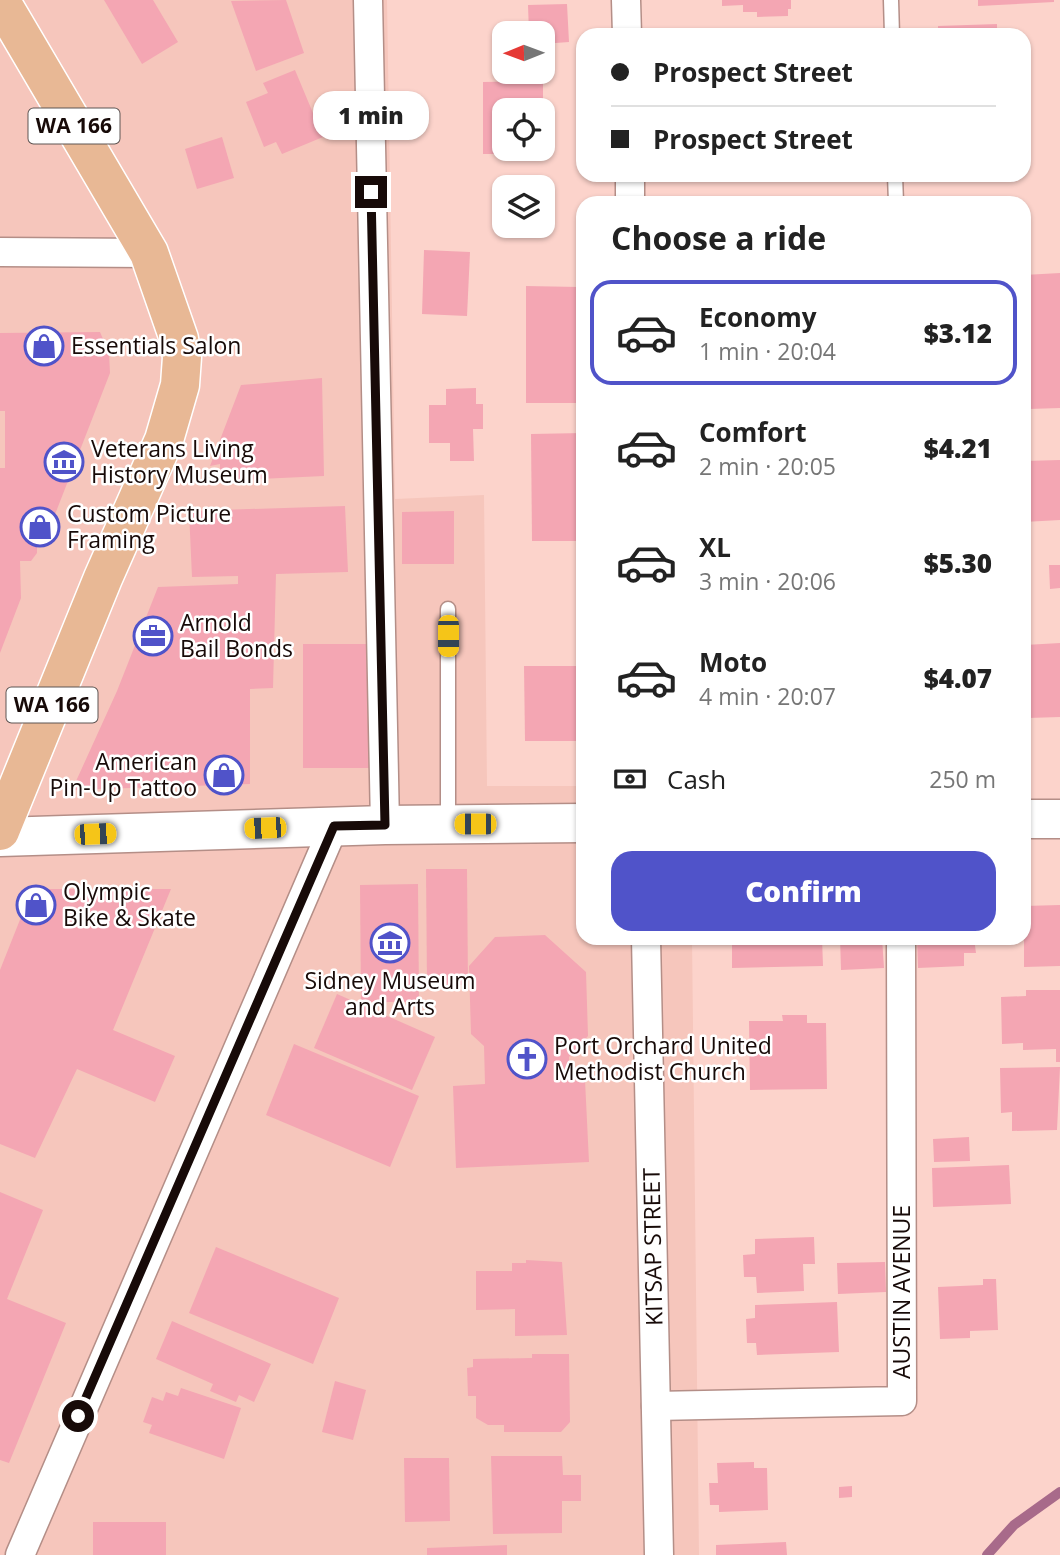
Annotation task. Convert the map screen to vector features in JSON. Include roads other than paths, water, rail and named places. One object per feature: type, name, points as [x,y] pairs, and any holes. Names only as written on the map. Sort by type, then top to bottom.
[{"type":"main road","name":"WA 166","points":[[0,0],[149,253],[179,339],[182,357],[180,384],[164,440],[103,578],[0,831]]},
{"type":"main road","points":[[1031,819],[1060,819]]},
{"type":"main road","points":[[0,837],[334,826],[576,823]]},
{"type":"street","points":[[368,0],[385,825]]},
{"type":"street","points":[[626,0],[627,28]]},
{"type":"street","points":[[0,252],[149,253]]},
{"type":"street","points":[[20,1555],[334,826]]},
{"type":"street","name":"KITSAP STREET","points":[[646,945],[659,1555]]},
{"type":"street","name":"AUSTIN AVENUE","points":[[656,1406],[902,1401],[901,945]]},
{"type":"lane","points":[[891,0],[892,28]]},
{"type":"lane","points":[[448,609],[448,824]]},
{"type":"waterway","points":[[987,1555],[1014,1525],[1060,1492]]},
{"type":"place","name":"Essentials Salon","points":[[44,346]]},
{"type":"place","name":"Veterans Living History Museum","points":[[64,462]]},
{"type":"place","name":"Custom Picture Framing","points":[[40,527]]},
{"type":"place","name":"Arnold Bail Bonds","points":[[153,636]]},
{"type":"place","name":"American Pin-Up Tattoo","points":[[224,775]]},
{"type":"place","name":"Olympic Bike & Skate","points":[[36,905]]},
{"type":"place","name":"Sidney Museum and Arts","points":[[390,943]]},
{"type":"place","name":"Port Orchard United Methodist Church","points":[[527,1059]]}]
